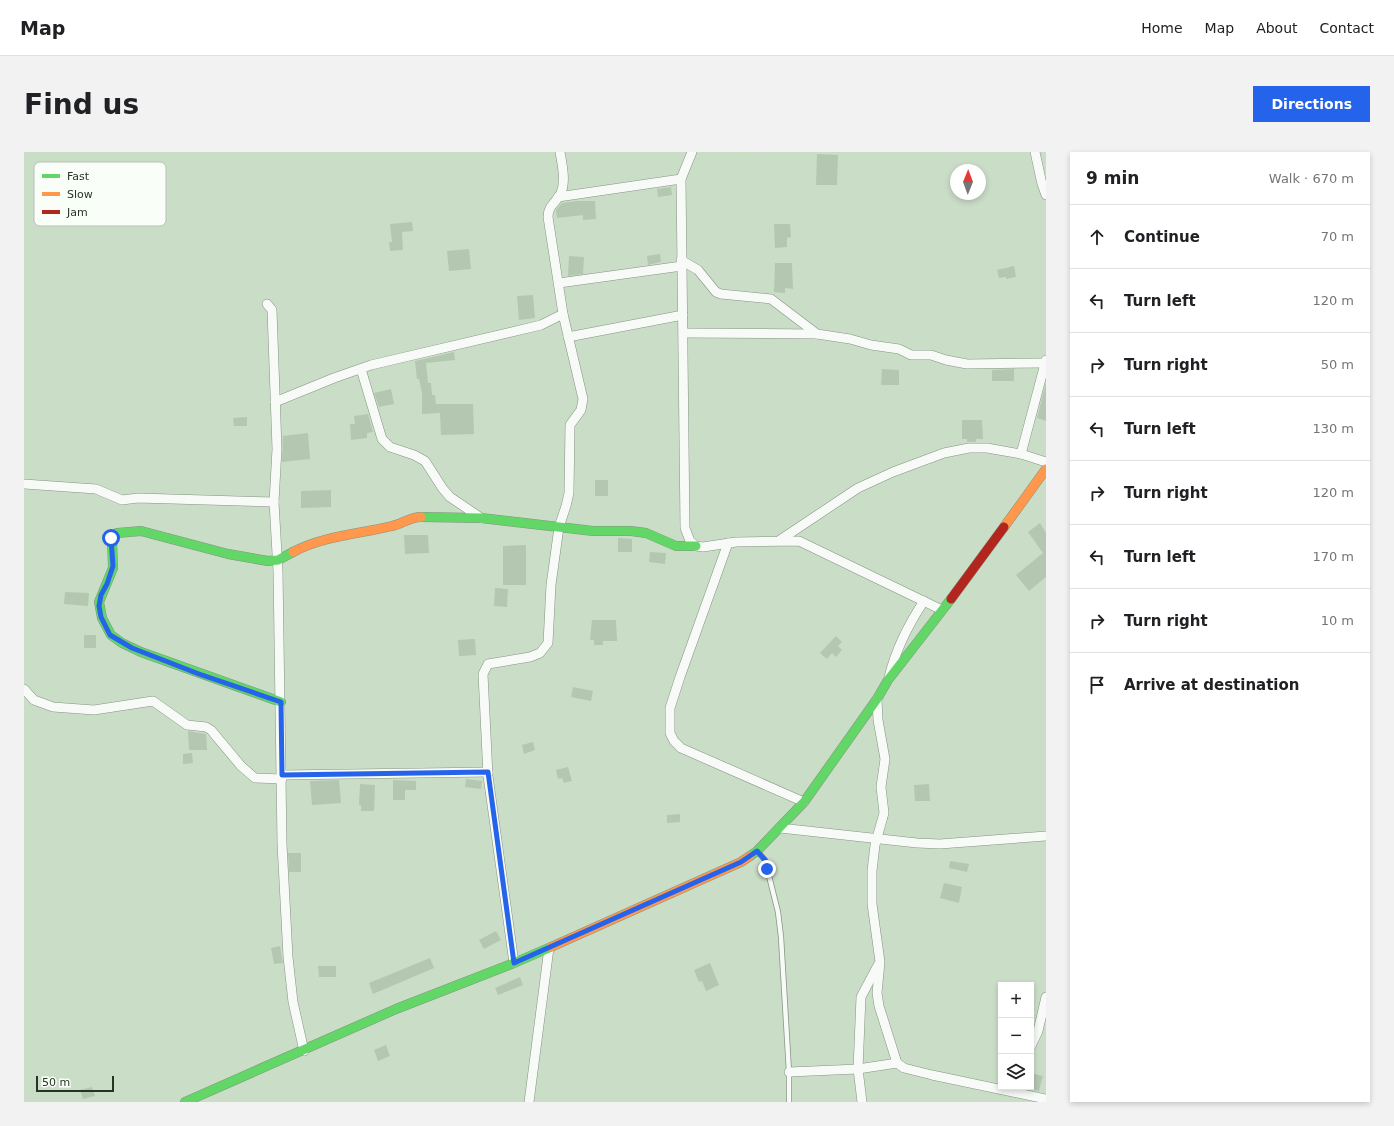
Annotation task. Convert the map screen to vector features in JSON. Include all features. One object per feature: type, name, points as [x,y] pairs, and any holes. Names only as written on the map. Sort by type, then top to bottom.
[{"type":"street","points":[[514,963],[488,772],[483,674],[488,664],[530,657],[540,653],[548,643],[551,585],[559,527],[566,506],[568,492],[570,425],[581,410],[583,399],[563,314],[548,217],[548,211],[551,204],[558,197],[562,187],[563,172],[560,152]]},
{"type":"street","points":[[692,152],[681,178],[681,263],[684,333],[682,345],[685,528],[690,541],[696,546]]},
{"type":"street","points":[[1035,152],[1046,195]]},
{"type":"street","points":[[558,197],[681,178]]},
{"type":"street","points":[[559,283],[681,263],[698,270],[716,292],[721,294],[771,299],[817,334]]},
{"type":"street","points":[[267,304],[272,310],[277,449],[274,502],[278,560],[282,844],[288,957],[293,1002],[304,1051]]},
{"type":"street","points":[[275,402],[334,378],[403,356],[541,325],[563,314]]},
{"type":"street","points":[[568,337],[683,315]]},
{"type":"street","points":[[684,333],[817,334],[899,349],[911,355],[930,356],[946,360],[990,365],[1046,362],[1021,454]]},
{"type":"street","points":[[361,369],[382,438],[390,447],[414,455],[425,461],[450,497],[481,518]]},
{"type":"street","points":[[779,541],[858,488],[893,472],[944,453],[969,448],[987,448],[1021,454],[1046,462]]},
{"type":"street","points":[[185,1102],[304,1051],[396,1008],[514,963],[741,862],[757,851],[804,802],[877,699],[888,680],[942,610],[1046,469]]},
{"type":"street","points":[[24,484],[96,489],[126,500],[138,498],[274,502]]},
{"type":"street","points":[[281,702],[199,674],[132,648],[110,635],[101,617],[99,606],[101,595],[111,576],[113,566],[111,538],[117,533],[141,531],[256,560],[268,561],[278,560],[310,543],[394,526],[414,516],[481,518],[594,531],[631,531],[646,533],[676,546],[703,547],[728,544],[799,541],[807,543],[942,610]]},
{"type":"street","points":[[728,544],[680,676],[670,708],[670,733],[674,742],[681,748],[804,802]]},
{"type":"street","points":[[888,680],[896,651],[912,619],[924,601]]},
{"type":"street","points":[[24,689],[34,700],[53,707],[94,710],[153,701],[187,725],[206,727],[211,730],[241,766],[255,778],[488,772]]},
{"type":"street","points":[[877,699],[880,734],[885,759],[882,780],[884,813],[876,838],[872,871],[872,904],[880,962],[877,993],[880,1012],[897,1063],[904,1068],[932,1075],[998,1086]]},
{"type":"street","points":[[780,828],[917,843],[940,844],[1046,836]]},
{"type":"street","points":[[529,1102],[548,948]]},
{"type":"street","points":[[862,1102],[858,1069],[861,996],[880,962]]},
{"type":"street","points":[[1034,1040],[1038,1031],[1046,997]]},
{"type":"street","points":[[789,1072],[858,1069],[897,1063]]},
{"type":"street","points":[[1016,1090],[1046,1099]]},
{"type":"lane","points":[[757,851],[765,860],[778,912],[789,1072],[789,1102]]},
{"type":"path","points":[[682,242],[709,211],[723,212],[727,210],[732,203],[733,186],[736,177],[757,152]]},
{"type":"path","points":[[951,152],[956,164]]},
{"type":"path","points":[[969,200],[987,249],[999,296],[997,330],[990,365],[991,417],[987,448]]},
{"type":"path","points":[[550,1102],[560,1094],[575,1092],[579,1089],[594,1072],[604,1051],[637,1015],[648,998],[667,948],[672,941],[701,915],[718,886],[724,869]]},
{"type":"path","points":[[880,1012],[894,1015],[912,1027],[946,1014],[954,1013],[972,1015]]},
{"type":"building","points":[[817,154],[838,155],[837,185],[816,185]]},
{"type":"building","points":[[671,187],[672,195],[658,197],[657,189]]},
{"type":"building","points":[[595,201],[596,219],[583,220],[583,215],[557,218],[556,210],[562,203]]},
{"type":"building","points":[[412,222],[413,231],[402,232],[403,250],[390,251],[389,242],[392,242],[390,224]]},
{"type":"building","points":[[774,224],[790,224],[791,237],[787,238],[787,247],[775,248]]},
{"type":"building","points":[[469,249],[471,269],[449,271],[447,251]]},
{"type":"building","points":[[660,254],[661,262],[648,265],[647,256]]},
{"type":"building","points":[[569,256],[584,257],[583,274],[568,276]]},
{"type":"building","points":[[775,263],[792,263],[793,289],[785,288],[785,293],[774,292]]},
{"type":"building","points":[[1014,266],[1016,277],[1006,279],[1006,277],[999,278],[997,270]]},
{"type":"building","points":[[533,295],[535,318],[519,320],[517,296]]},
{"type":"building","points":[[454,352],[455,360],[426,363],[428,383],[431,383],[432,395],[435,395],[436,404],[473,404],[474,434],[441,435],[440,413],[422,414],[422,393],[419,379],[417,379],[415,361]]},
{"type":"building","points":[[882,369],[899,370],[899,385],[881,385]]},
{"type":"building","points":[[1014,369],[1014,381],[992,381],[992,370]]},
{"type":"building","points":[[1046,383],[1046,421],[1037,418]]},
{"type":"building","points":[[391,389],[394,404],[379,407],[374,393]]},
{"type":"building","points":[[368,414],[373,432],[367,433],[367,438],[351,440],[350,424],[355,424],[354,416]]},
{"type":"building","points":[[247,417],[247,426],[234,426],[233,418]]},
{"type":"building","points":[[962,420],[982,420],[983,439],[976,439],[976,442],[967,442],[967,439],[962,439]]},
{"type":"building","points":[[308,433],[310,459],[282,462],[283,436]]},
{"type":"building","points":[[595,480],[608,480],[608,496],[595,496]]},
{"type":"building","points":[[331,490],[331,507],[301,508],[301,491]]},
{"type":"building","points":[[1040,523],[1046,533],[1046,577],[1029,591],[1016,575],[1043,553],[1028,532]]},
{"type":"building","points":[[404,535],[428,535],[429,553],[405,554]]},
{"type":"building","points":[[618,538],[632,539],[632,552],[618,552]]},
{"type":"building","points":[[526,545],[526,585],[503,585],[503,546]]},
{"type":"building","points":[[650,552],[666,553],[665,564],[649,562]]},
{"type":"building","points":[[495,588],[508,589],[507,607],[494,606]]},
{"type":"building","points":[[65,592],[89,593],[88,606],[64,604]]},
{"type":"building","points":[[592,620],[616,620],[617,641],[603,641],[603,645],[594,645],[594,640],[590,640]]},
{"type":"building","points":[[84,635],[96,635],[96,648],[84,648]]},
{"type":"building","points":[[836,636],[842,642],[838,646],[842,650],[836,657],[832,653],[827,659],[820,653]]},
{"type":"building","points":[[475,639],[476,655],[459,656],[458,640]]},
{"type":"building","points":[[573,687],[593,691],[591,701],[571,697]]},
{"type":"building","points":[[188,731],[206,734],[207,750],[189,750]]},
{"type":"building","points":[[533,742],[535,750],[524,754],[522,745]]},
{"type":"building","points":[[192,753],[193,763],[183,764],[183,754]]},
{"type":"building","points":[[568,767],[572,781],[564,783],[562,778],[558,779],[556,770]]},
{"type":"building","points":[[466,779],[482,781],[481,789],[465,787]]},
{"type":"building","points":[[339,780],[341,803],[312,805],[310,781]]},
{"type":"building","points":[[393,780],[416,781],[416,790],[405,790],[405,800],[393,800]]},
{"type":"building","points":[[360,784],[375,785],[374,811],[361,811],[361,805],[359,805]]},
{"type":"building","points":[[929,784],[930,801],[915,801],[914,785]]},
{"type":"building","points":[[680,814],[680,822],[667,823],[667,815]]},
{"type":"building","points":[[288,853],[301,853],[301,872],[289,872]]},
{"type":"building","points":[[950,861],[969,864],[967,872],[949,868]]},
{"type":"building","points":[[944,883],[962,887],[959,903],[940,898]]},
{"type":"building","points":[[496,931],[501,940],[484,949],[479,940]]},
{"type":"building","points":[[280,946],[283,963],[274,964],[271,948]]},
{"type":"building","points":[[430,958],[434,968],[373,994],[369,983]]},
{"type":"building","points":[[710,963],[719,985],[706,991],[702,981],[699,982],[694,970]]},
{"type":"building","points":[[318,966],[336,966],[336,977],[319,977]]},
{"type":"building","points":[[520,977],[523,985],[498,995],[495,988]]},
{"type":"building","points":[[386,1045],[390,1056],[378,1061],[374,1050]]},
{"type":"building","points":[[1034,1074],[1043,1076],[1039,1091],[1034,1090]]},
{"type":"building","points":[[92,1087],[95,1096],[83,1099],[80,1090]]},
{"type":"traffic: fast","points":[[421,517],[481,518],[593,531],[631,531],[646,533],[676,546],[696,546]]},
{"type":"traffic: fast","points":[[281,702],[141,652],[122,643],[111,635],[102,618],[99,602],[113,568],[112,539],[113,535],[117,533],[141,531],[228,554],[268,561],[278,560],[293,552]]},
{"type":"traffic: fast","points":[[750,856],[757,851],[804,802],[877,699],[888,680],[951,599]]},
{"type":"traffic: fast","points":[[185,1102],[396,1009],[551,947]]},
{"type":"traffic: slow","points":[[1004,527],[1046,469]]},
{"type":"traffic: slow","points":[[293,552],[316,542],[392,526],[413,518],[421,517]]},
{"type":"traffic: slow","points":[[551,947],[741,862],[750,856]]},
{"type":"traffic: jam","points":[[951,599],[1004,527]]},
{"type":"route","points":[[111,538],[113,566],[111,576],[101,595],[99,606],[101,617],[110,635],[132,648],[199,674],[281,702],[282,775],[488,772],[514,963],[741,862],[757,851],[765,860],[767,869]]}]
